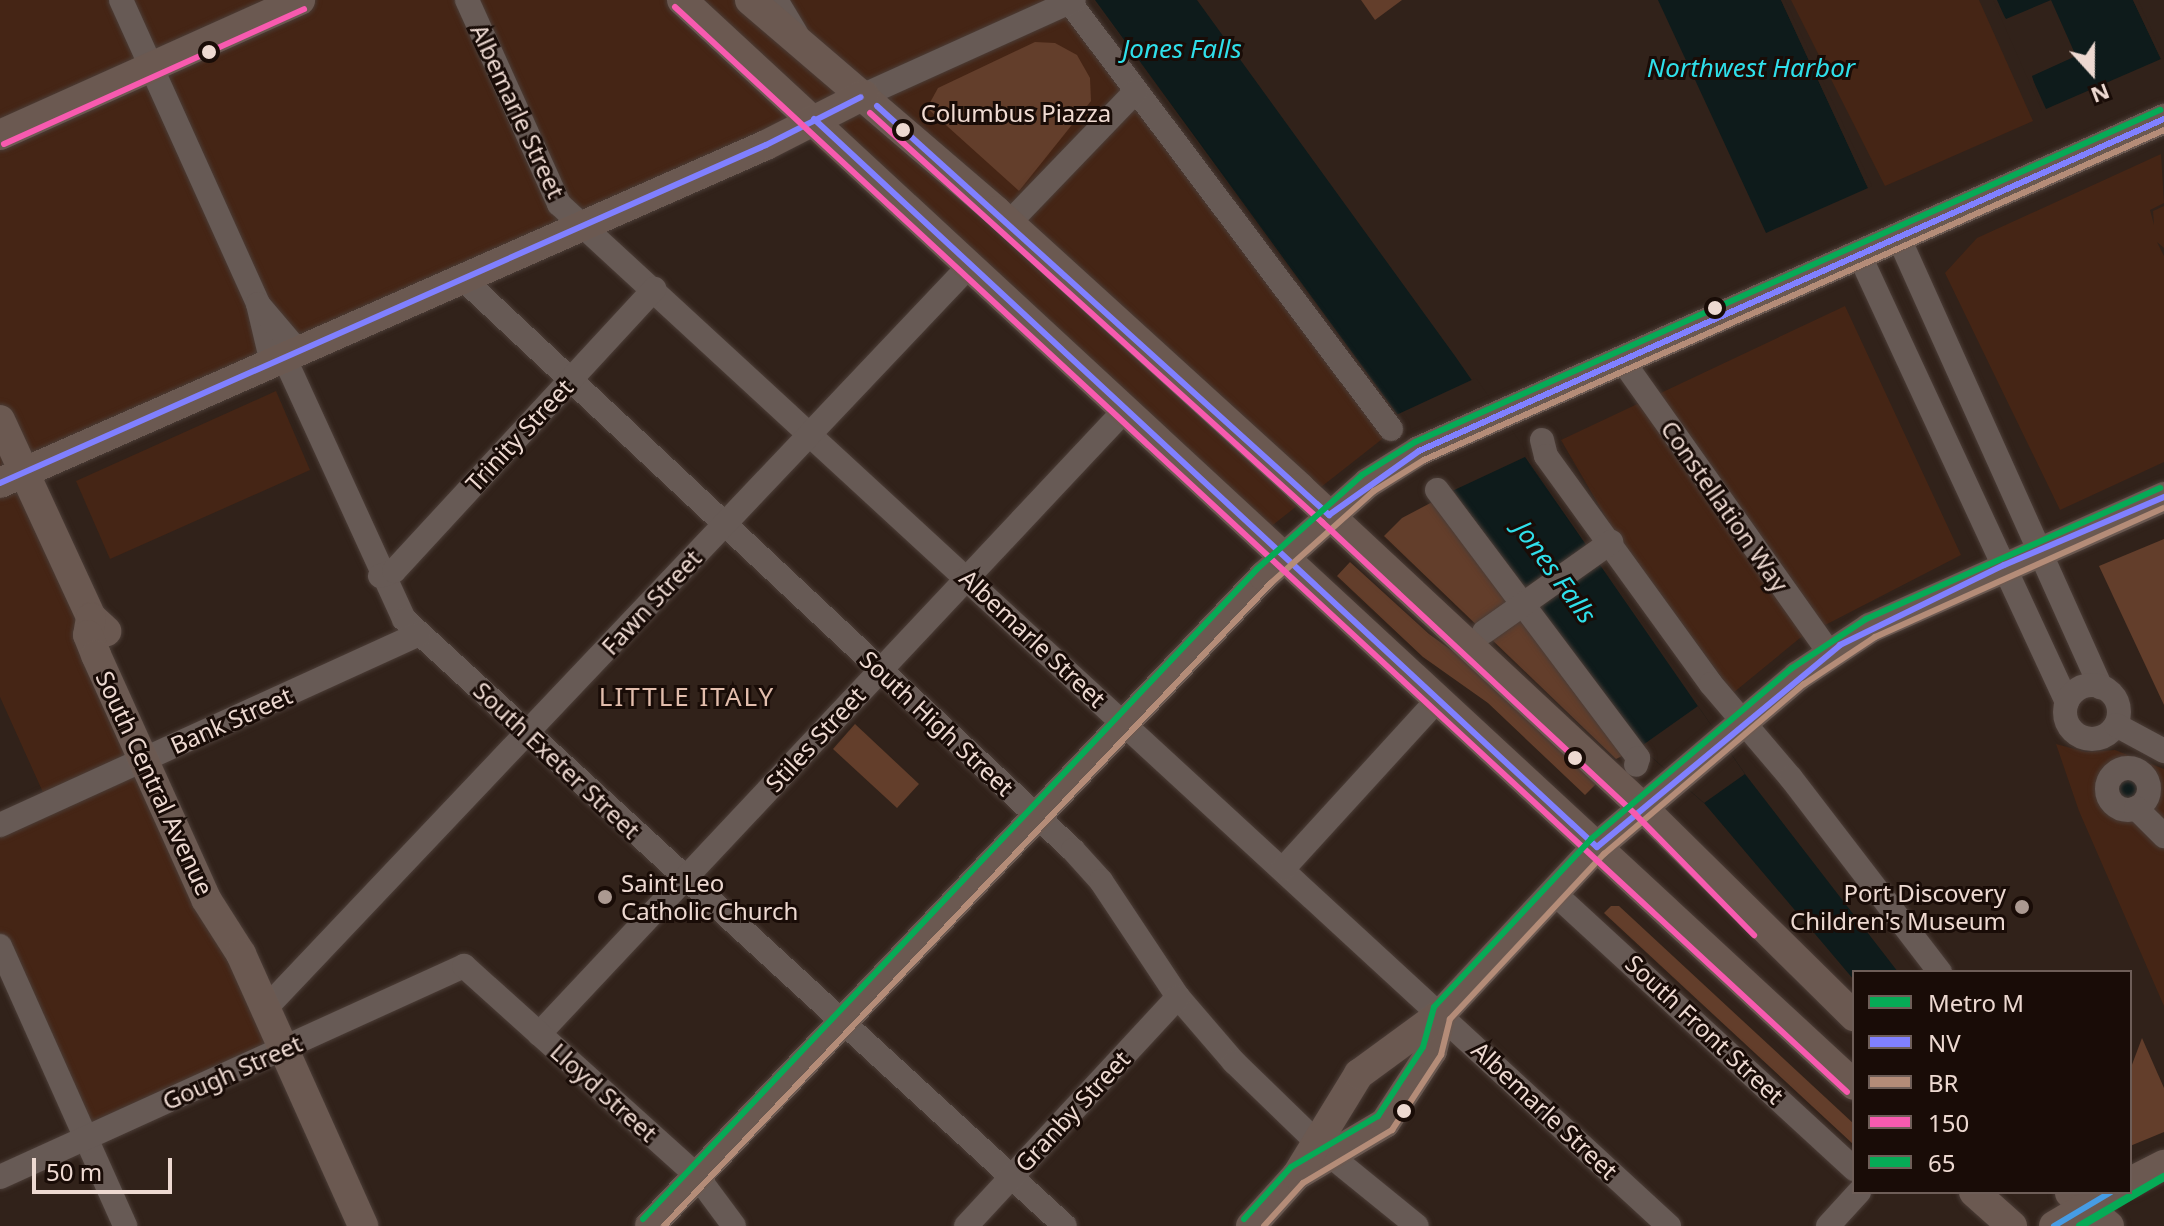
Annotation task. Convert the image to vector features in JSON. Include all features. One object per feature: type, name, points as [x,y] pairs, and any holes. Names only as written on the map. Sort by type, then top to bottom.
[{"type":"main road","points":[[0,135],[300,0]]},
{"type":"main road","points":[[682,0],[1852,1083]]},
{"type":"main road","points":[[750,0],[799,39],[1009,223],[1329,515],[1642,807],[1852,1014]]},
{"type":"main road","points":[[12,478],[584,225],[864,95]]},
{"type":"main road","points":[[650,1226],[1283,557],[1368,483],[1419,451],[2164,119]]},
{"type":"main road","name":"South Central Avenue","points":[[0,420],[12,478],[91,618],[88,635],[152,756],[206,899],[236,943],[363,1226]]},
{"type":"main road","points":[[1324,1149],[1359,1074],[1441,1014],[1597,847],[1732,730],[1829,652],[2004,565],[2164,497]]},
{"type":"main road","points":[[1251,1226],[1324,1149],[1385,1123],[1399,1108],[1432,1051],[1441,1014]]},
{"type":"main road","points":[[2132,1181],[2164,1165]]},
{"type":"main road","points":[[1976,1194],[2012,1226]]},
{"type":"main road","points":[[2054,1226],[2088,1197],[2109,1226]]},
{"type":"street","name":"South Exeter Street","points":[[121,0],[258,304],[285,357],[396,609],[419,634],[1065,1226]]},
{"type":"street","name":"Albemarle Street","points":[[467,0],[559,204],[1441,1014],[1659,1223]]},
{"type":"street","points":[[776,0],[799,39]]},
{"type":"street","points":[[864,95],[1071,1],[1391,429]]},
{"type":"street","points":[[1009,223],[1136,91]]},
{"type":"street","points":[[1859,254],[2067,702],[2067,723],[2083,738],[2106,736],[2116,725],[2117,702],[2101,687],[2037,551],[1898,236]]},
{"type":"street","name":"Fawn Street","points":[[266,1008],[970,265]]},
{"type":"street","name":"South High Street","points":[[462,278],[1089,866],[1178,997],[1271,1101],[1417,1226]]},
{"type":"street","name":"Trinity Street","points":[[380,576],[394,571],[654,289]]},
{"type":"street","name":"Constellation Way","points":[[1622,360],[1829,652]]},
{"type":"street","name":"Stiles Street","points":[[539,1034],[1125,410]]},
{"type":"street","points":[[1542,440],[1546,456],[1604,548],[1711,684],[1732,730],[1938,970]]},
{"type":"street","points":[[1437,490],[1638,758],[1636,765]]},
{"type":"street","points":[[1484,632],[1604,548]]},
{"type":"street","name":"Bank Street","points":[[0,825],[419,634]]},
{"type":"street","points":[[2067,702],[2085,686],[2101,687]]},
{"type":"street","points":[[1283,869],[1438,699]]},
{"type":"street","points":[[2116,725],[2164,751]]},
{"type":"street","points":[[2136,808],[2164,836]]},
{"type":"street","name":"South Front Street","points":[[1554,893],[1852,1167]]},
{"type":"street","points":[[0,946],[125,1226]]},
{"type":"street","name":"Lloyd Street","points":[[464,966],[697,1176],[734,1226]]},
{"type":"street","name":"Gough Street","points":[[0,1177],[464,966]]},
{"type":"street","name":"Granby Street","points":[[966,1226],[1178,997]]},
{"type":"shaded area","points":[[0,0],[1079,0],[1400,425],[1260,535],[796,129],[23,473],[281,1045],[84,1137],[0,951],[0,833],[51,810],[0,697]]},
{"type":"shaded area","points":[[1791,0],[1979,0],[2033,121],[1885,186]]},
{"type":"shaded area","points":[[2161,154],[2164,203],[2150,210],[2154,225],[2153,211],[2164,206],[2164,248],[2157,242],[2164,256],[2164,462],[2060,510],[1945,273],[1977,238]]},
{"type":"shaded area","points":[[1845,306],[1961,555],[1800,638],[1733,693],[1611,526],[1561,440]]},
{"type":"shaded area","points":[[276,391],[310,470],[110,559],[76,481]]},
{"type":"shaded area","points":[[2056,744],[2086,752],[2115,750],[2164,769],[2164,1006],[2079,811]]},
{"type":"green space","points":[[1361,0],[1402,0],[1375,20]]},
{"type":"green space","name":"Columbus Piazza","points":[[1035,42],[1055,43],[1077,55],[1090,78],[1091,101],[1019,191],[927,108],[938,88]]},
{"type":"green space","points":[[1455,490],[1640,747],[1616,759],[1384,536],[1402,518]]},
{"type":"green space","points":[[2164,539],[2164,705],[2099,566]]},
{"type":"green space","points":[[1350,562],[1429,634],[1472,665],[1596,784],[1585,795],[1488,703],[1423,657],[1337,576]]},
{"type":"green space","points":[[855,724],[919,784],[897,808],[833,749]]},
{"type":"green space","points":[[1611,906],[1619,906],[1852,1122],[1852,1143],[1604,913]]},
{"type":"green space","points":[[2142,1038],[2164,1088],[2164,1132],[2132,1145],[2132,1065]]},
{"type":"water","name":"Jones Falls","points":[[1095,0],[1197,0],[1455,356],[1745,774],[1896,970],[1852,970],[1852,978],[1704,803],[1640,747]]},
{"type":"water","name":"Northwest Harbor","points":[[1658,0],[1781,0],[1868,188],[1766,233]]},
{"type":"water","points":[[1997,0],[2133,0],[2161,59],[2046,109]]},
{"type":"water","points":[[2129,778],[2140,785],[2141,790],[2134,801],[2129,802],[2118,795],[2117,790],[2124,779]]},
{"type":"pier","points":[[1781,0],[1785,0],[1872,186],[1868,188]]},
{"type":"pier","points":[[1993,0],[2006,19],[2051,0],[2076,56],[2032,76],[2042,111]]},
{"type":"pier","points":[[2133,0],[2138,0],[2164,58],[2161,59]]},
{"type":"pier","points":[[1476,378],[1529,455],[1450,492],[1394,416]]},
{"type":"pier","points":[[1698,706],[1745,774],[1704,803],[1640,747]]},
{"type":"metro line","name":"M","points":[[2080,1226],[2164,1177]]},
{"type":"transit line","name":"150","points":[[675,7],[1847,1092]]},
{"type":"transit line","name":"150","points":[[4,144],[304,9]]},
{"type":"transit line","name":"NV","points":[[0,483],[766,145],[861,97]]},
{"type":"transit line","name":"NV","points":[[877,106],[1329,515]]},
{"type":"transit line","name":"65","points":[[643,1219],[1257,569],[1362,475],[1415,442],[2160,110]]},
{"type":"transit line","name":"150","points":[[870,113],[1322,522],[1635,814],[1754,935]]},
{"type":"transit line","name":"NV","points":[[814,119],[1597,847],[1840,645],[2004,565],[2164,497]]},
{"type":"transit line","name":"NV","points":[[1329,515],[1419,451],[2164,119]]},
{"type":"transit line","name":"BR","points":[[664,1226],[1271,583],[1374,491],[1424,460],[2164,130]]},
{"type":"transit line","name":"65","points":[[1244,1219],[1291,1167],[1378,1116],[1423,1047],[1434,1007],[1591,839],[1792,668],[1866,619],[2160,488]]},
{"type":"transit line","name":"BR","points":[[1264,1226],[1303,1183],[1392,1130],[1441,1055],[1450,1019],[1604,854],[1804,684],[1875,637],[2164,508]]},
{"type":"transit line","points":[[2054,1226],[2108,1194]]},
{"type":"place","name":"Saint Leo Catholic Church","points":[[605,897]]},
{"type":"place","name":"Port Discovery Children's Museum","points":[[2022,907]]},
{"type":"district","name":"LITTLE ITALY","points":[[687,697]]}]
